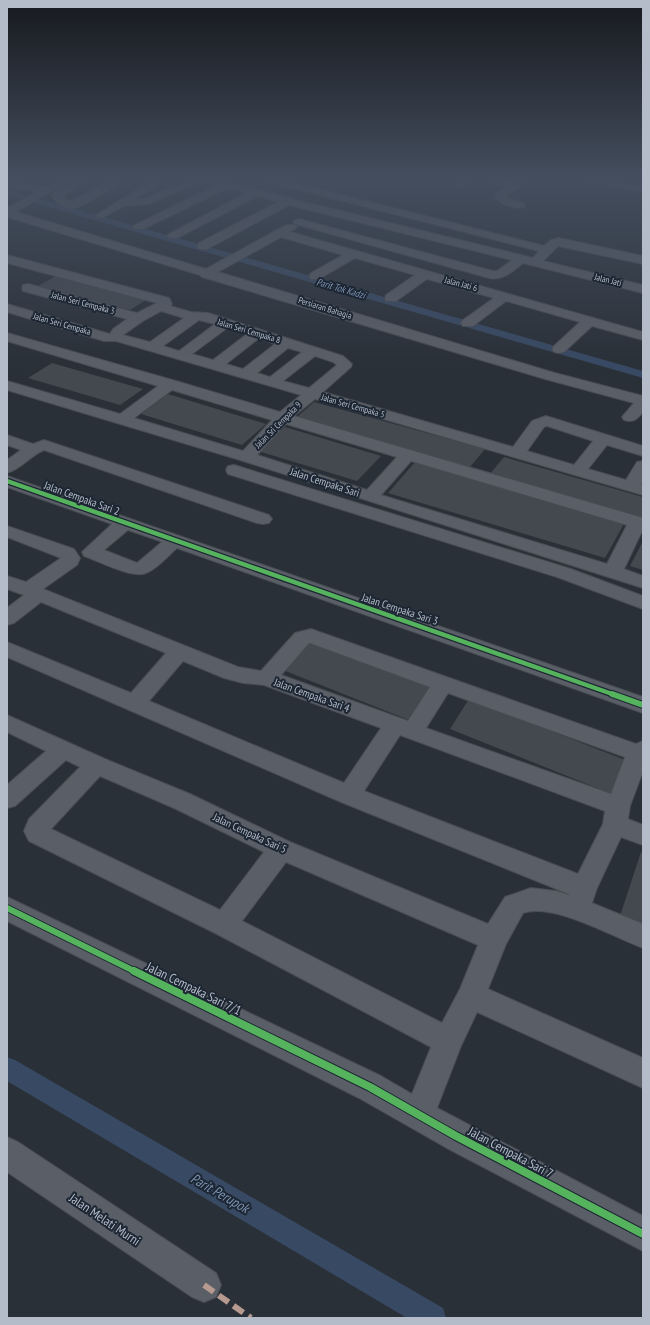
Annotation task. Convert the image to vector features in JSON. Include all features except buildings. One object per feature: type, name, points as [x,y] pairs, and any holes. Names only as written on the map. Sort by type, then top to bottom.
[{"type":"street","name":"Persiaran Bahagia","points":[[95,240],[550,376],[643,401]]},
{"type":"street","points":[[203,246],[215,240]]},
{"type":"street","points":[[194,281],[267,240]]},
{"type":"street","name":"Jalan Jati 6","points":[[303,240],[643,336]]},
{"type":"street","points":[[364,240],[493,275],[501,274],[521,259]]},
{"type":"street","name":"Jalan Jati","points":[[443,240],[642,288]]},
{"type":"street","points":[[507,240],[547,250]]},
{"type":"street","points":[[534,262],[555,242],[638,259]]},
{"type":"street","points":[[566,270],[594,249]]},
{"type":"street","points":[[315,276],[353,254]]},
{"type":"street","points":[[606,280],[619,269],[638,259]]},
{"type":"street","points":[[7,270],[13,260]]},
{"type":"street","name":"Jalan Seri Cempaka 8","points":[[13,260],[162,304],[190,316],[203,316],[338,359]]},
{"type":"street","points":[[14,298],[53,271]]},
{"type":"street","points":[[391,298],[425,274]]},
{"type":"street","points":[[468,323],[505,296]]},
{"type":"street","name":"Jalan Seri Cempaka 3","points":[[14,298],[138,318]]},
{"type":"street","name":"Jalan Seri Cempaka","points":[[14,298],[109,338],[117,338]]},
{"type":"street","points":[[117,338],[116,334],[118,332],[162,304]]},
{"type":"street","points":[[149,359],[196,316]]},
{"type":"street","points":[[559,349],[589,321]]},
{"type":"street","points":[[181,356],[225,323]]},
{"type":"street","points":[[214,366],[257,333]]},
{"type":"street","points":[[7,337],[149,359],[170,384],[408,454],[500,462],[640,523],[613,572]]},
{"type":"street","name":"Jalan Seri Cempaka 5","points":[[117,338],[149,359],[181,356],[272,382],[310,394],[500,462],[578,471],[637,488]]},
{"type":"street","points":[[245,375],[286,342]]},
{"type":"street","points":[[272,382],[313,351]]},
{"type":"street","name":"Jalan Sri Cempaka 9","points":[[246,457],[284,417],[344,367],[345,364],[338,359]]},
{"type":"street","points":[[122,420],[170,384]]},
{"type":"street","name":"Jalan Cempaka Sari","points":[[7,385],[246,457],[643,582]]},
{"type":"street","points":[[630,417],[643,401]]},
{"type":"street","points":[[500,462],[542,421],[643,450]]},
{"type":"street","points":[[578,471],[603,438]]},
{"type":"street","points":[[7,440],[34,449]]},
{"type":"street","points":[[7,468],[34,449],[44,445],[263,520]]},
{"type":"street","points":[[370,497],[408,454]]},
{"type":"street","points":[[637,488],[643,466]]},
{"type":"street","points":[[234,470],[564,574],[643,603]]},
{"type":"street","name":"Jalan Cempaka Sari 2","points":[[7,481],[150,533]]},
{"type":"street","points":[[125,524],[91,552],[136,569],[141,569],[174,541]]},
{"type":"street","points":[[7,532],[67,553],[71,558],[70,561],[33,592],[7,618]]},
{"type":"street","name":"Jalan Cempaka Sari 3","points":[[150,533],[473,644],[643,705]]},
{"type":"street","name":"Jalan Cempaka Sari 4","points":[[7,582],[225,670],[247,678],[266,678],[403,729],[617,815],[643,835]]},
{"type":"street","points":[[266,678],[302,638],[311,636],[640,752],[635,784],[572,899]]},
{"type":"street","points":[[7,649],[349,795],[572,899],[643,936]]},
{"type":"street","points":[[136,703],[180,651]]},
{"type":"street","points":[[349,795],[403,729],[444,684]]},
{"type":"street","name":"Jalan Cempaka Sari 5","points":[[7,723],[182,801],[281,849],[494,939]]},
{"type":"street","points":[[7,799],[64,749]]},
{"type":"street","points":[[97,764],[38,826],[36,831],[38,834],[224,925],[448,1041]]},
{"type":"street","points":[[224,925],[281,849]]},
{"type":"street","points":[[419,1115],[448,1041],[471,995],[494,939],[514,906],[531,899],[572,899]]},
{"type":"street","name":"Jalan Cempaka Sari 7/1","points":[[7,908],[370,1087]]},
{"type":"street","points":[[471,995],[643,1073]]},
{"type":"street","name":"Jalan Cempaka Sari 7","points":[[370,1087],[419,1115],[643,1234]]},
{"type":"street","name":"Jalan Melati Murni","points":[[7,1153],[204,1285]]},
{"type":"waterway","name":"Parit Tok Kadzi","points":[[173,240],[643,375]]},
{"type":"waterway","name":"Parit Perupok","points":[[7,1068],[433,1318]]},
{"type":"marked path","points":[[204,1285],[251,1318]]},
{"type":"cycle path","points":[[7,481],[643,705]]},
{"type":"cycle path","points":[[7,908],[370,1087],[456,1136],[643,1234]]}]
